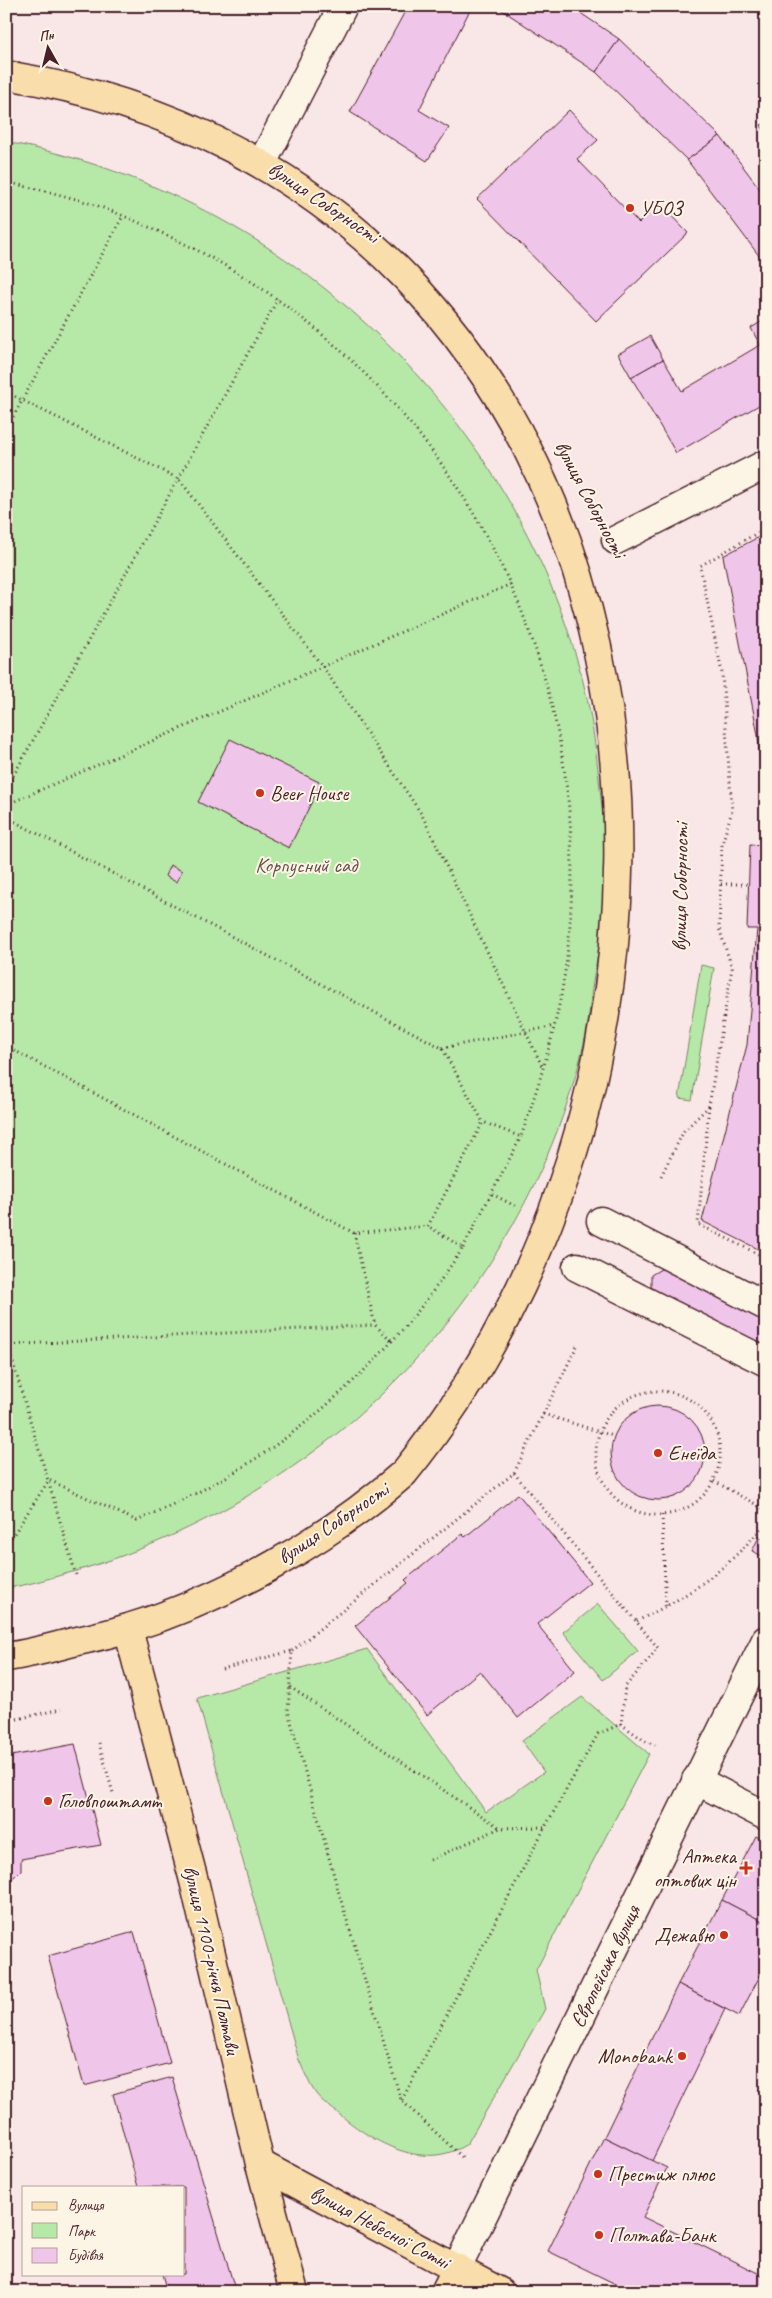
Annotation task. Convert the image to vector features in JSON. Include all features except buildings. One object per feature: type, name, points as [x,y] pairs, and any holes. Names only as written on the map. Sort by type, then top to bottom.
[{"type":"main road","name":"вулиця Соборності","points":[[6,75],[53,83],[126,102],[188,125],[263,161],[299,182],[359,222],[398,252],[460,311]]},
{"type":"main road","name":"вулиця Соборності","points":[[603,514],[620,552]]},
{"type":"main road","points":[[561,1290],[577,1267],[612,1195]]},
{"type":"main road","name":"вулиця Соборності","points":[[6,1657],[128,1628],[186,1607],[263,1571],[338,1525],[385,1490],[428,1452],[477,1402]]},
{"type":"main road","name":"вулиця 1100-річчя Полтави","points":[[128,1628],[195,1885],[260,2164],[294,2292]]},
{"type":"main road","name":"вулиця Небесної Сотні","points":[[260,2164],[500,2292]]},
{"type":"main road","name":"Європейська вулиця","points":[[445,2292],[457,2268]]},
{"type":"street","points":[[263,161],[343,6]]},
{"type":"street","points":[[620,552],[766,464]]},
{"type":"street","points":[[601,1221],[766,1306]]},
{"type":"street","points":[[577,1267],[766,1362]]},
{"type":"street","name":"Європейська вулиця","points":[[457,2268],[766,1640]]},
{"type":"street","points":[[696,1780],[766,1816]]},
{"type":"path","points":[[6,182],[61,195],[123,216],[207,256],[278,299],[337,346],[402,413],[457,485],[480,523],[511,584],[531,634],[548,686],[558,731],[571,832],[572,901],[567,956],[555,1026],[543,1069],[521,1137],[463,1248],[431,1294],[392,1342],[330,1401],[259,1456],[204,1489],[137,1521],[49,1480]]},
{"type":"path","points":[[6,430],[123,216]]},
{"type":"path","points":[[6,789],[278,299]]},
{"type":"path","points":[[6,392],[179,479],[323,666],[422,815],[543,1069]]},
{"type":"path","points":[[766,528],[700,566],[722,672],[732,811],[722,844],[720,928],[732,968],[709,1106],[698,1224],[766,1258]]},
{"type":"path","points":[[6,806],[511,584]]},
{"type":"path","points":[[6,817],[442,1048],[483,1122],[521,1137]]},
{"type":"path","points":[[721,884],[749,884]]},
{"type":"path","points":[[442,1048],[555,1026]]},
{"type":"path","points":[[6,1046],[354,1233],[428,1226],[463,1248]]},
{"type":"path","points":[[661,1176],[684,1131],[709,1106]]},
{"type":"path","points":[[428,1226],[483,1122]]},
{"type":"path","points":[[492,1194],[515,1206]]},
{"type":"path","points":[[354,1233],[375,1325],[392,1342]]},
{"type":"path","points":[[7,1345],[375,1325]]},
{"type":"path","points":[[6,1339],[76,1576]]},
{"type":"path","points":[[222,1669],[292,1651],[514,1473],[578,1344]]},
{"type":"path","points":[[651,1391],[668,1392],[684,1396],[698,1405],[710,1418],[717,1432],[721,1449],[714,1481],[704,1495],[691,1506],[675,1513],[662,1515],[642,1513],[626,1506],[613,1495],[603,1481],[597,1465],[596,1447],[600,1431],[608,1416],[620,1404],[634,1396],[651,1391]]},
{"type":"path","points":[[543,1414],[613,1436]]},
{"type":"path","points":[[514,1473],[658,1648],[625,1687],[621,1724]]},
{"type":"path","points":[[6,1546],[49,1480]]},
{"type":"path","points":[[714,1481],[766,1510]]},
{"type":"path","points":[[662,1515],[666,1608]]},
{"type":"path","points":[[637,1621],[666,1608],[699,1588],[719,1572],[766,1523]]},
{"type":"path","points":[[292,1651],[288,1711],[340,1897],[401,2100],[462,2157]]},
{"type":"path","points":[[290,1687],[500,1828]]},
{"type":"path","points":[[17,1720],[61,1709]]},
{"type":"path","points":[[621,1724],[645,1741],[655,1745]]},
{"type":"path","points":[[401,2100],[545,1827],[598,1734],[621,1724]]},
{"type":"path","points":[[99,1743],[113,1793]]},
{"type":"path","points":[[430,1860],[500,1828],[545,1827]]},
{"type":"green space","name":"Корпусний сад","points":[[6,142],[109,169],[206,212],[296,267],[378,335],[449,413],[509,501],[555,596],[587,698],[591,718],[602,807],[606,891],[584,1043],[568,1102],[546,1159],[519,1214],[487,1268],[451,1318],[411,1365],[367,1408],[320,1447],[234,1504],[173,1535],[109,1561],[33,1583],[6,1588]]},
{"type":"green space","points":[[701,965],[714,968],[692,1100],[679,1098]]},
{"type":"green space","points":[[598,1604],[638,1651],[603,1680],[563,1632]]},
{"type":"green space","points":[[367,1649],[486,1812],[544,1772],[522,1741],[582,1697],[649,1754],[536,1970],[545,2009],[467,2144],[451,2152],[434,2155],[400,2150],[368,2135],[321,2100],[309,2082],[299,2060],[197,1698]]},
{"type":"place","name":"УБОЗ","points":[[630,208]]},
{"type":"place","name":"Beer House","points":[[260,793]]},
{"type":"place","name":"Енеїда","points":[[658,1453]]},
{"type":"place","name":"Головпоштамт","points":[[48,1801]]},
{"type":"place","name":"Аптека оптових цін","points":[[746,1868]]},
{"type":"place","name":"Дежавю","points":[[724,1935]]},
{"type":"place","name":"Monobank","points":[[682,2056]]},
{"type":"place","name":"Престиж плюс","points":[[598,2174]]},
{"type":"place","name":"Полтава-Банк","points":[[599,2235]]}]
